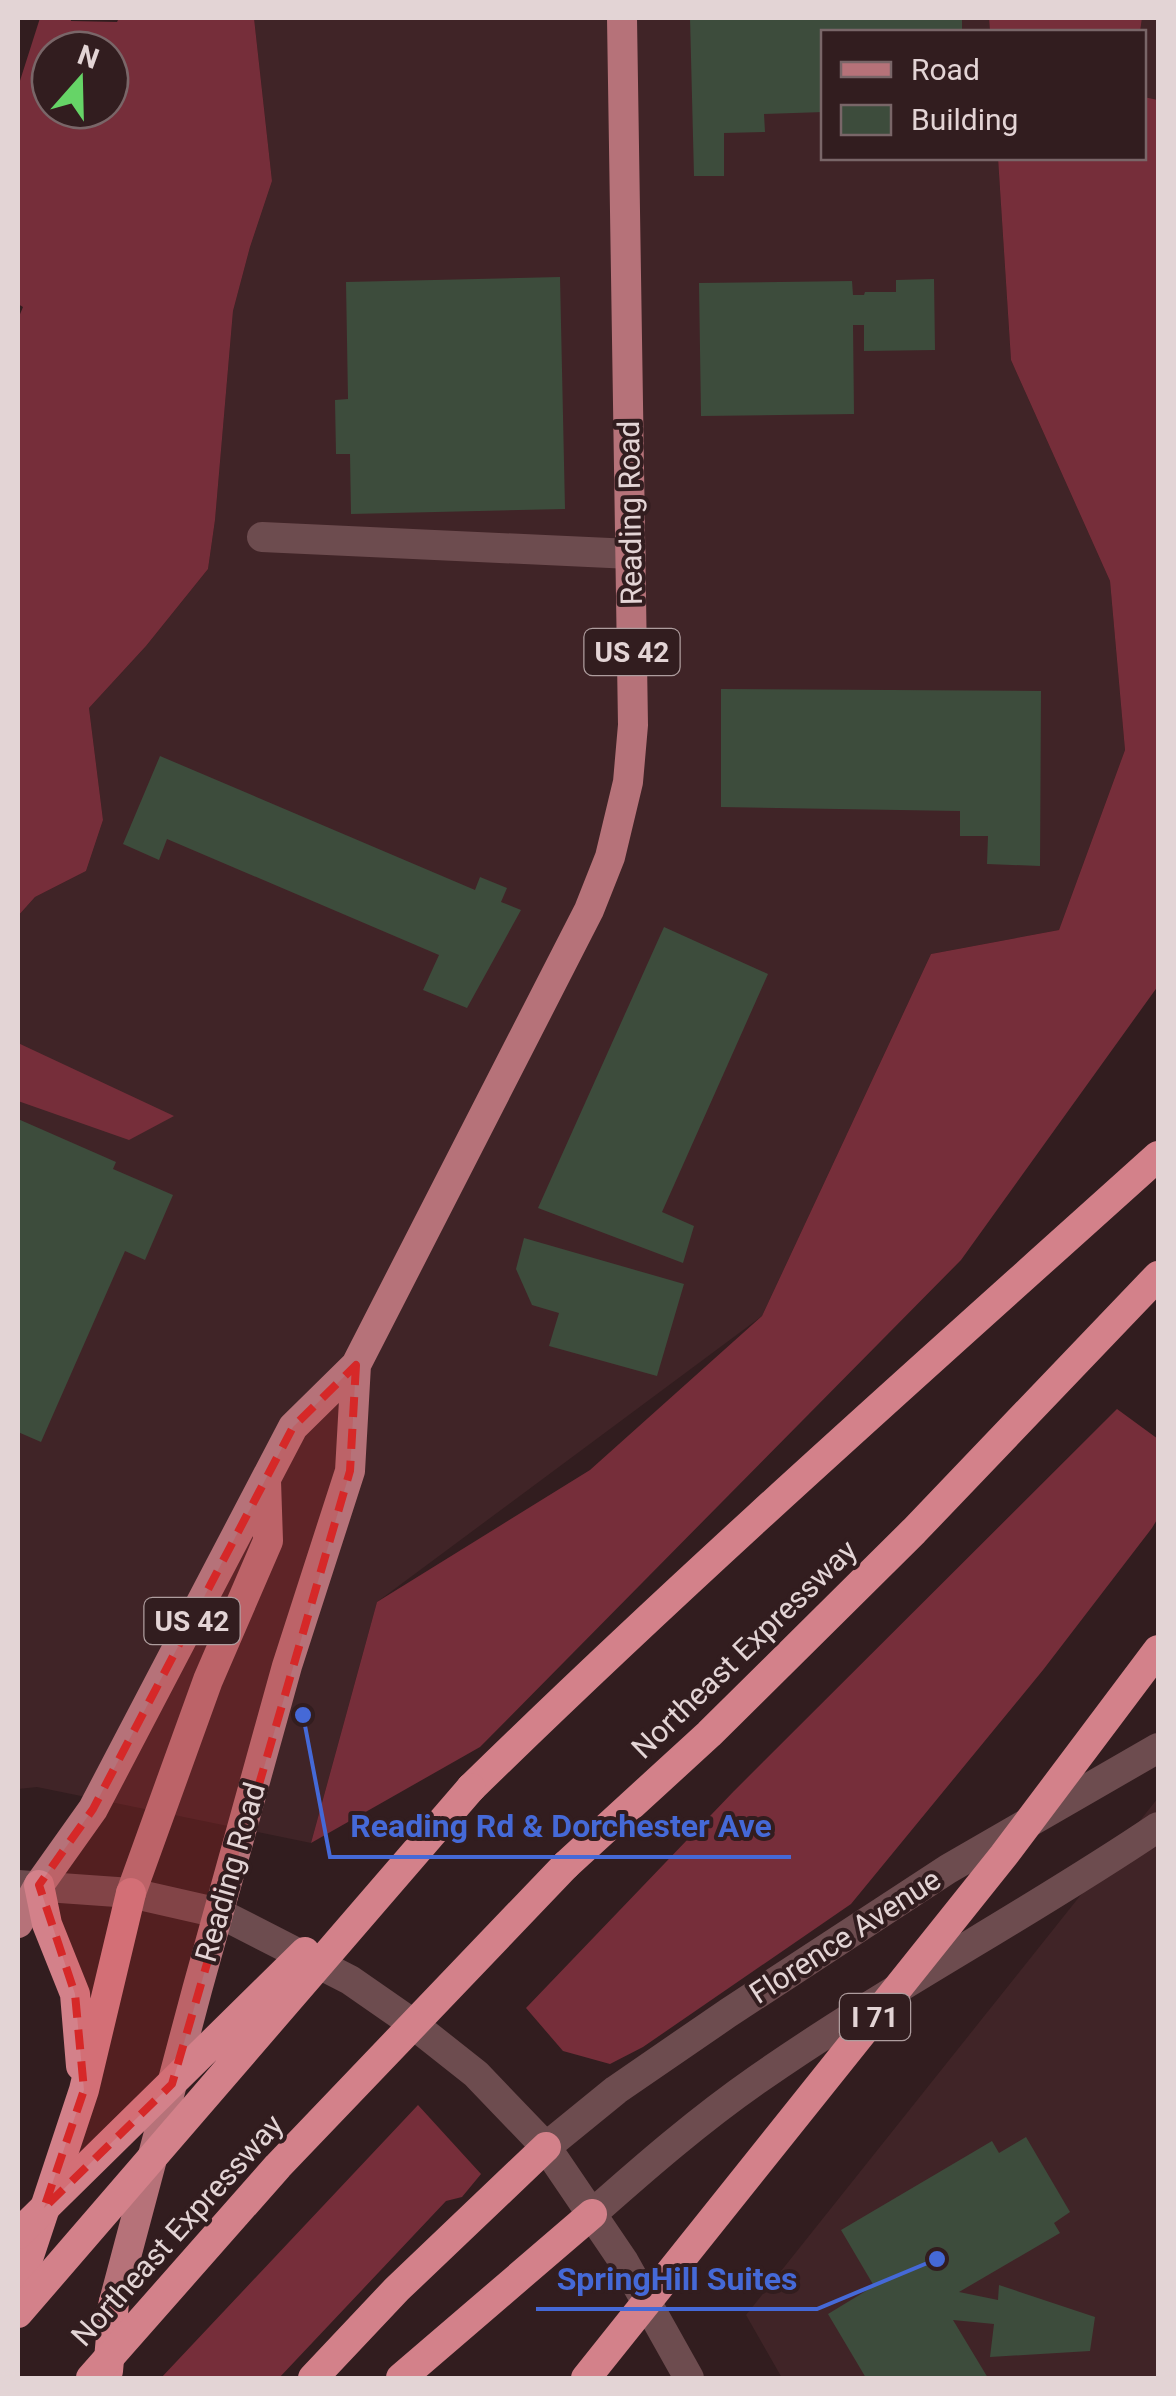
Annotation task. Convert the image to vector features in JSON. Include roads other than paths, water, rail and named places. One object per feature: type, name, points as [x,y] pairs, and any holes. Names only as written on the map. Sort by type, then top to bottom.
[{"type":"highway","points":[[18,2234],[581,1680],[1158,1156]]},
{"type":"highway","name":"Northeast Expressway","points":[[93,2378],[278,2166],[566,1865],[709,1734],[887,1558],[1158,1276]]},
{"type":"highway","name":"I 71","points":[[586,2378],[1004,1855],[1158,1650]]},
{"type":"highway","points":[[18,2312],[471,1788]]},
{"type":"highway","points":[[28,1885],[76,1994],[84,2090]]},
{"type":"highway","points":[[18,2289],[84,2090],[131,1894]]},
{"type":"highway","points":[[313,2378],[397,2289],[546,2147]]},
{"type":"highway","points":[[401,2378],[592,2214]]},
{"type":"highway","points":[[107,2378],[114,2302]]},
{"type":"main road","name":"Reading Road","points":[[18,1924],[28,1885],[93,1809],[293,1427],[356,1365],[589,910],[610,857],[628,782],[633,725],[622,18]]},
{"type":"main road","name":"Reading Road","points":[[93,2378],[287,1666],[350,1471],[356,1365]]},
{"type":"main road","points":[[131,1894],[208,1680],[268,1541],[266,1478]]},
{"type":"street","points":[[262,537],[631,554]]},
{"type":"street","name":"Florence Avenue","points":[[546,2147],[616,2090],[728,2012],[948,1868],[1158,1748]]},
{"type":"street","points":[[592,2214],[678,2139],[756,2080],[1158,1827]]},
{"type":"street","points":[[28,1885],[131,1894],[219,1913],[350,1980],[410,2021],[476,2074],[546,2147],[624,2262],[688,2378]]},
{"type":"place","name":"Reading Rd & Dorchester Ave","points":[[303,1715]]},
{"type":"place","name":"SpringHill Suites","points":[[937,2259]]}]
